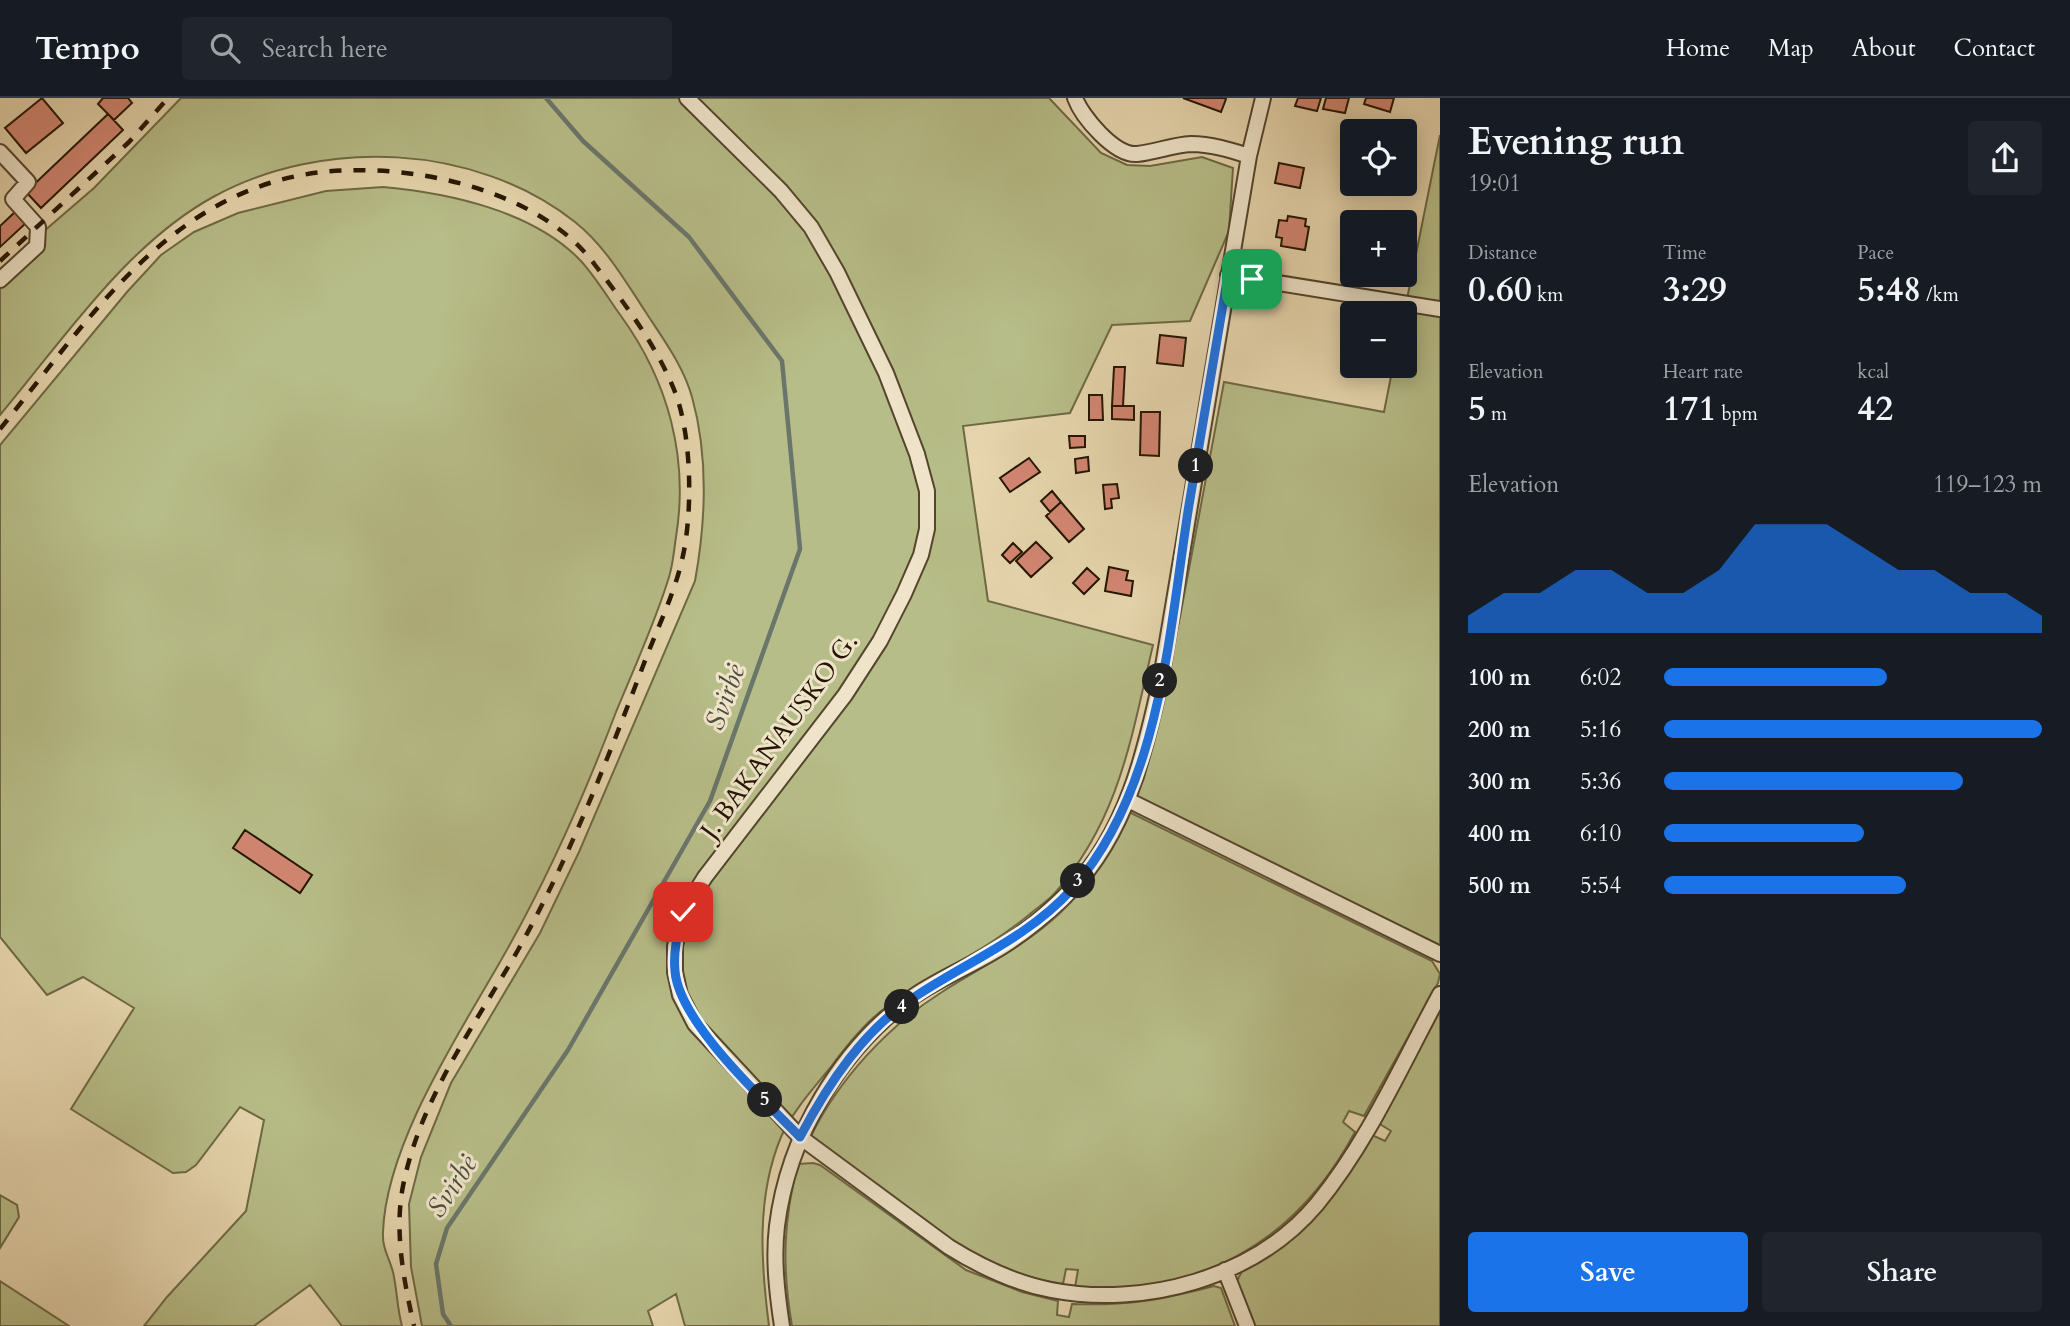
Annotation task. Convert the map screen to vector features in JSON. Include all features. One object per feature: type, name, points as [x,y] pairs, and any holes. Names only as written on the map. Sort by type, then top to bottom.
[{"type":"street","name":"J. BAKANAUSKO G.","points":[[687,98],[780,191],[811,228],[837,272],[886,373],[917,454],[927,491],[927,529],[921,555],[880,641],[845,695],[705,877],[683,912],[675,946],[675,972],[680,995],[695,1024],[800,1137],[949,1247],[974,1263],[1016,1281],[1075,1294],[1113,1295],[1176,1287],[1225,1270],[1250,1258],[1285,1234],[1315,1205],[1349,1160],[1440,994]]},
{"type":"street","points":[[1075,98],[1079,108],[1095,128],[1124,152],[1134,154],[1172,145],[1194,144],[1216,146],[1249,156]]},
{"type":"street","points":[[782,1326],[777,1290],[777,1226],[800,1137],[820,1100],[847,1061],[879,1026],[914,997],[1015,938],[1072,889],[1109,836],[1128,800],[1149,736],[1161,678],[1228,275],[1249,156],[1263,98]]},
{"type":"street","points":[[0,152],[29,182],[13,199],[38,227],[37,246],[0,280]]},
{"type":"street","points":[[1228,275],[1440,309]]},
{"type":"street","points":[[1128,800],[1440,954]]},
{"type":"street","points":[[1225,1270],[1247,1326]]},
{"type":"green space","points":[[181,98],[1049,98],[1101,153],[1127,165],[1150,166],[1202,157],[1233,168],[1229,231],[1190,321],[1112,325],[1070,413],[963,426],[988,601],[1153,645],[1120,776],[1095,836],[1077,865],[1052,896],[1013,927],[906,994],[872,1019],[810,1092],[786,1128],[773,1160],[764,1207],[764,1279],[769,1326],[685,1326],[676,1294],[648,1311],[653,1326],[422,1326],[411,1267],[409,1204],[421,1157],[451,1083],[540,933],[579,852],[695,581],[702,535],[703,466],[692,397],[678,363],[605,252],[575,222],[535,196],[492,176],[445,164],[397,157],[349,158],[301,164],[256,178],[213,197],[181,217],[124,267],[0,415],[0,269],[94,188]]},
{"type":"green space","points":[[1440,135],[1440,304],[1407,299],[1409,287],[1417,287],[1417,249]]},
{"type":"green space","points":[[383,187],[462,200],[514,217],[561,243],[591,273],[637,341],[651,367],[671,421],[680,478],[672,567],[651,628],[563,840],[517,932],[445,1057],[410,1128],[396,1164],[387,1198],[383,1238],[393,1272],[402,1326],[342,1326],[310,1285],[254,1326],[144,1326],[246,1211],[264,1120],[240,1107],[196,1165],[186,1172],[173,1173],[71,1109],[134,1008],[83,977],[47,995],[0,937],[0,445],[127,292],[161,255],[194,232],[238,213],[326,191]]},
{"type":"green space","points":[[1417,312],[1440,316],[1440,945],[1136,798],[1144,778],[1180,617],[1224,382],[1384,412],[1391,378],[1417,378]]},
{"type":"green space","points":[[1129,812],[1432,961],[1440,974],[1438,983],[1364,1116],[1349,1111],[1343,1122],[1355,1132],[1338,1161],[1319,1187],[1273,1232],[1219,1265],[1188,1276],[1135,1287],[1075,1287],[1078,1270],[1066,1269],[1063,1284],[1027,1276],[960,1246],[898,1204],[811,1136],[836,1094],[884,1037],[942,992],[1034,935],[1072,901],[1100,865]]},
{"type":"green space","points":[[1440,1011],[1440,1326],[1254,1326],[1237,1281],[1242,1271],[1282,1242],[1316,1212],[1346,1177],[1372,1135],[1385,1141],[1391,1131],[1378,1123]]},
{"type":"green space","points":[[798,1164],[820,1165],[966,1270],[1022,1292],[1058,1301],[1057,1315],[1069,1317],[1072,1304],[1144,1301],[1214,1286],[1221,1288],[1235,1326],[792,1326],[786,1264],[789,1205]]},
{"type":"green space","points":[[0,1195],[17,1205],[19,1217],[0,1248]]},
{"type":"green space","points":[[0,1281],[69,1326],[0,1326]]},
{"type":"building","points":[[42,98],[63,123],[26,153],[5,128]]},
{"type":"building","points":[[103,98],[128,98],[132,103],[114,120],[98,104]]},
{"type":"building","points":[[1183,98],[1224,98],[1226,99],[1221,112]]},
{"type":"building","points":[[1298,98],[1321,98],[1317,111],[1295,106]]},
{"type":"building","points":[[1326,98],[1349,98],[1345,113],[1323,109]]},
{"type":"building","points":[[1366,98],[1394,98],[1390,112],[1364,104]]},
{"type":"building","points":[[108,114],[123,130],[41,208],[26,192]]},
{"type":"building","points":[[1279,163],[1304,168],[1300,188],[1275,183]]},
{"type":"building","points":[[15,212],[26,223],[0,247],[0,226]]},
{"type":"building","points":[[1288,216],[1306,219],[1305,226],[1309,227],[1305,250],[1281,246],[1282,238],[1276,237],[1279,220],[1287,221]]},
{"type":"building","points":[[1160,335],[1186,338],[1183,366],[1157,363]]},
{"type":"building","points":[[1114,367],[1125,367],[1123,406],[1112,406]]},
{"type":"building","points":[[1089,395],[1102,395],[1103,420],[1089,420]]},
{"type":"building","points":[[1112,406],[1134,406],[1134,420],[1112,419]]},
{"type":"building","points":[[1141,412],[1160,412],[1159,456],[1140,455]]},
{"type":"building","points":[[1069,436],[1085,436],[1085,447],[1070,448]]},
{"type":"building","points":[[1088,457],[1089,471],[1076,473],[1075,459]]},
{"type":"building","points":[[1029,458],[1040,472],[1010,492],[1000,478]]},
{"type":"building","points":[[1117,484],[1119,498],[1111,499],[1112,508],[1105,509],[1103,485]]},
{"type":"building","points":[[1052,491],[1061,502],[1050,512],[1041,501]]},
{"type":"building","points":[[1061,502],[1084,529],[1069,542],[1046,516]]},
{"type":"building","points":[[1036,542],[1052,558],[1031,577],[1016,561]]},
{"type":"building","points":[[1013,543],[1022,552],[1010,563],[1002,555]]},
{"type":"building","points":[[1109,567],[1128,571],[1126,580],[1133,581],[1131,596],[1105,591]]},
{"type":"building","points":[[1087,568],[1099,579],[1084,594],[1073,583]]},
{"type":"building","points":[[245,830],[312,875],[300,893],[233,848]]},
{"type":"waterway","name":"Svirbė","points":[[451,1326],[443,1314],[436,1264],[447,1228],[568,1050],[710,801],[800,549],[782,361],[689,237],[583,141],[546,98]]},
{"type":"railway","points":[[0,261],[129,142],[168,98]]},
{"type":"railway","points":[[0,429],[96,310],[130,273],[167,240],[208,211],[252,189],[302,175],[339,171],[420,175],[461,184],[501,197],[538,215],[570,237],[595,265],[640,326],[668,375],[681,410],[688,452],[688,521],[679,573],[570,846],[518,950],[451,1063],[422,1123],[411,1154],[400,1203],[400,1239],[414,1326]]},
{"type":"route","points":[[683,912],[675,946],[675,972],[680,995],[695,1024],[800,1137],[820,1100],[847,1061],[879,1026],[914,997],[1015,938],[1072,889],[1102,848],[1128,800],[1149,736],[1228,275],[1252,279]]}]
